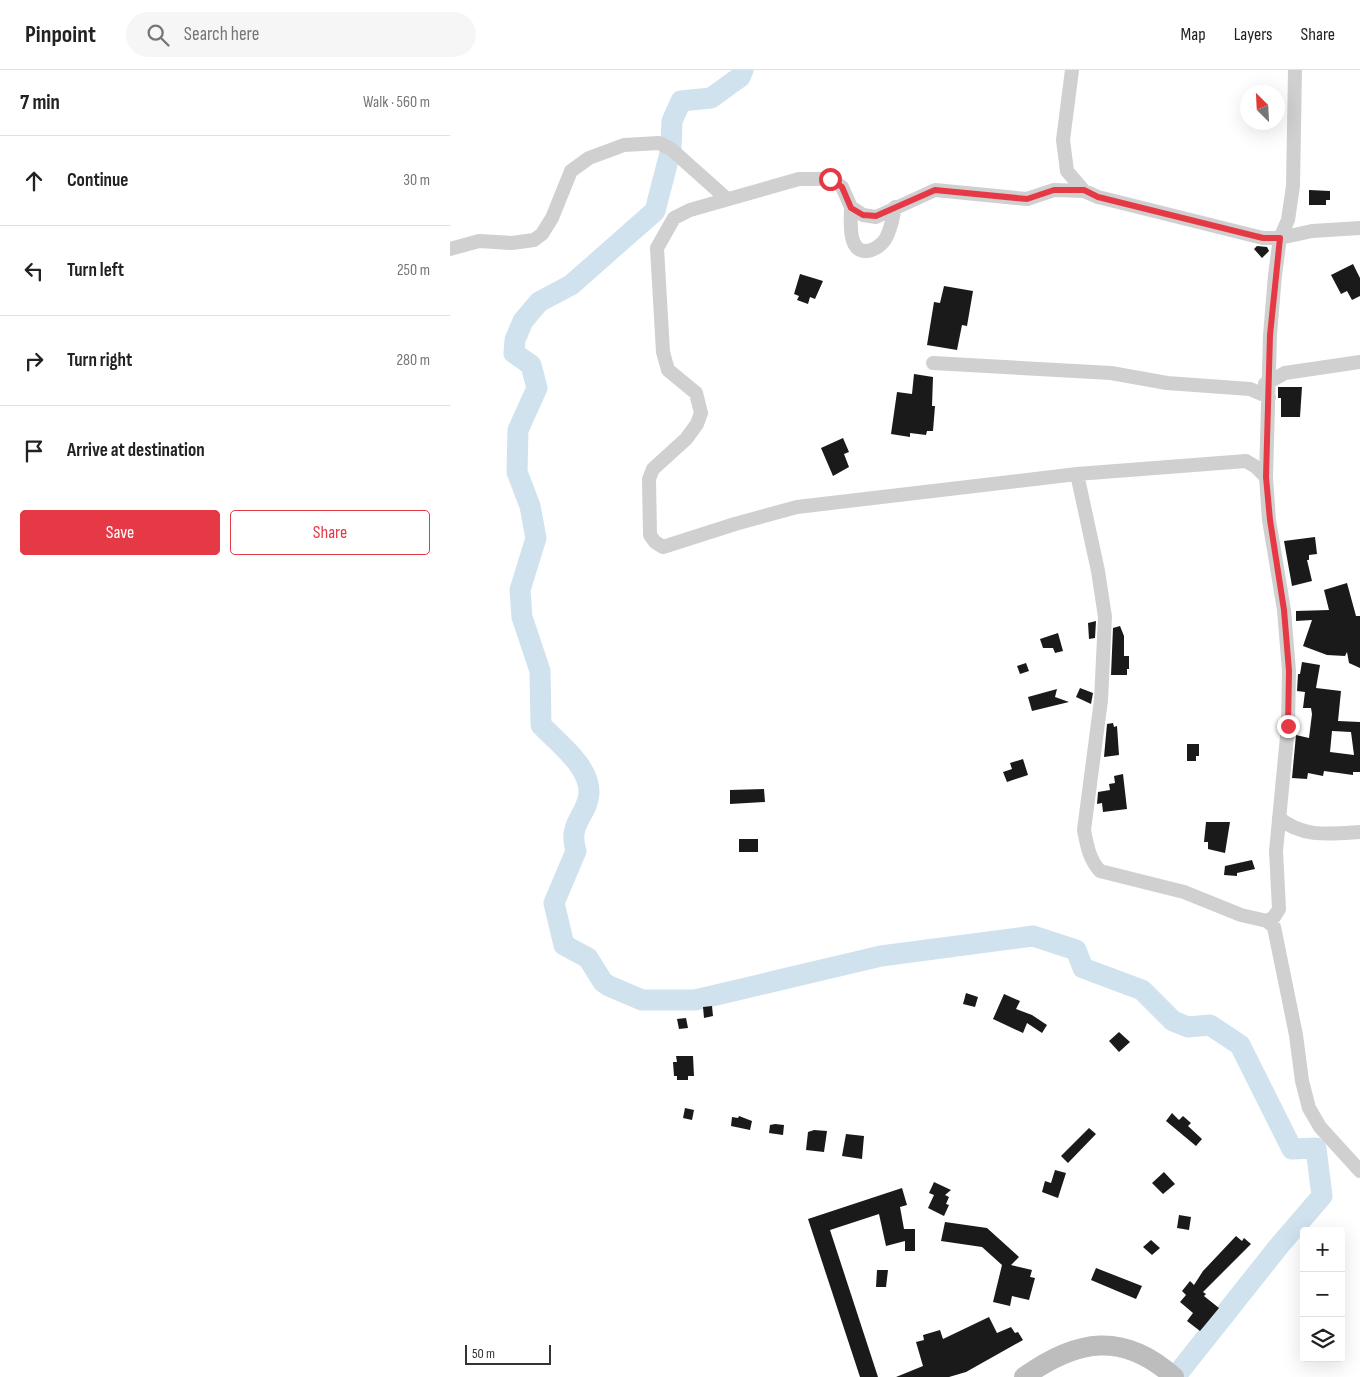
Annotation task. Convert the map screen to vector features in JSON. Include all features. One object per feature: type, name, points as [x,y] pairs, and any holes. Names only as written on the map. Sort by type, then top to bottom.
[{"type":"main road","points":[[1024,1377],[1049,1359],[1081,1348],[1106,1345],[1129,1349],[1152,1358],[1171,1374]]},
{"type":"street","points":[[1072,70],[1063,140],[1067,171],[1084,190],[1098,197],[1263,238],[1280,238],[1312,231],[1360,228]]},
{"type":"street","points":[[1267,921],[1274,916],[1278,909],[1276,851],[1288,726],[1289,671],[1284,610],[1270,520],[1266,477],[1270,335],[1280,238],[1288,220],[1293,186],[1295,70]]},
{"type":"street","points":[[450,249],[479,241],[512,243],[534,240],[542,234],[552,218],[571,171],[589,158],[624,145],[659,143],[671,149],[727,199]]},
{"type":"street","points":[[895,208],[885,240],[875,249],[864,251],[857,248],[853,241],[851,208],[842,187],[830,179],[800,179],[690,210],[674,218],[657,248],[663,352],[668,370],[696,393],[701,413],[697,424],[686,440],[654,469],[649,479],[650,535],[655,542],[663,547],[735,524],[797,508],[1077,474],[1246,461],[1256,467],[1266,477]]},
{"type":"street","points":[[851,208],[863,215],[876,216],[935,190],[1027,199],[1054,190],[1084,190]]},
{"type":"street","points":[[1250,389],[1269,382],[1285,373],[1360,362]]},
{"type":"street","points":[[933,363],[1112,373],[1167,383],[1250,389],[1269,397]]},
{"type":"street","points":[[1077,474],[1098,571],[1105,617],[1101,700],[1084,830],[1087,848],[1094,864],[1100,871],[1184,892],[1241,915],[1267,921],[1274,927],[1296,1035],[1302,1081],[1309,1108],[1320,1127],[1360,1171]]},
{"type":"street","points":[[1279,818],[1290,827],[1302,833],[1360,832]]},
{"type":"building","points":[[1309,190],[1330,191],[1330,200],[1326,200],[1326,205],[1309,205]]},
{"type":"building","points":[[1257,246],[1267,247],[1269,251],[1262,258],[1254,249]]},
{"type":"building","points":[[1353,264],[1360,278],[1360,296],[1352,300],[1347,291],[1341,294],[1331,275]]},
{"type":"building","points":[[800,274],[823,281],[815,299],[810,297],[808,304],[797,300],[799,296],[794,294]]},
{"type":"building","points":[[944,286],[973,291],[967,326],[962,325],[957,350],[927,345],[934,302],[940,303]]},
{"type":"building","points":[[914,374],[933,377],[932,406],[935,406],[933,431],[927,431],[926,435],[910,433],[910,437],[891,434],[897,392],[912,394]]},
{"type":"building","points":[[1278,387],[1302,387],[1300,417],[1281,417],[1281,398],[1278,398]]},
{"type":"building","points":[[843,438],[849,452],[844,454],[849,467],[833,476],[821,448]]},
{"type":"building","points":[[1315,537],[1317,554],[1309,555],[1309,560],[1307,560],[1312,581],[1292,586],[1284,541]]},
{"type":"building","points":[[1347,583],[1356,616],[1360,616],[1360,668],[1349,663],[1347,652],[1345,656],[1327,655],[1303,646],[1312,620],[1296,621],[1296,611],[1329,610],[1324,590]]},
{"type":"building","points":[[1096,621],[1095,638],[1089,639],[1088,623]]},
{"type":"building","points":[[1120,626],[1124,636],[1124,656],[1129,656],[1129,669],[1127,669],[1127,675],[1111,675],[1113,628]]},
{"type":"building","points":[[1058,633],[1063,651],[1055,653],[1053,648],[1043,648],[1040,639]]},
{"type":"building","points":[[1302,662],[1320,665],[1316,688],[1341,691],[1338,721],[1360,722],[1360,772],[1353,772],[1353,775],[1324,771],[1323,776],[1308,773],[1307,779],[1292,778],[1296,735],[1309,738],[1312,714],[1311,708],[1303,708],[1305,692],[1297,691],[1298,674],[1300,674]],"holes":[[[1332,731],[1351,732],[1354,755],[1330,752]]]},
{"type":"building","points":[[1026,663],[1029,671],[1020,674],[1017,666]]},
{"type":"building","points":[[1080,688],[1093,693],[1091,704],[1076,697]]},
{"type":"building","points":[[1057,689],[1055,697],[1069,702],[1032,711],[1028,697]]},
{"type":"building","points":[[1113,723],[1114,727],[1117,726],[1119,755],[1104,757],[1107,724]]},
{"type":"building","points":[[1187,744],[1199,744],[1199,756],[1196,756],[1196,761],[1187,761]]},
{"type":"building","points":[[1023,759],[1028,775],[1007,782],[1003,772],[1012,769],[1010,763]]},
{"type":"building","points":[[1123,774],[1127,809],[1103,812],[1102,803],[1097,804],[1098,792],[1110,790],[1109,784],[1115,783],[1114,776]]},
{"type":"building","points":[[764,789],[765,802],[730,804],[730,790]]},
{"type":"building","points":[[1206,822],[1230,822],[1225,853],[1208,849],[1208,842],[1204,842]]},
{"type":"building","points":[[739,839],[758,839],[758,852],[739,852]]},
{"type":"building","points":[[1252,860],[1255,869],[1237,873],[1237,876],[1224,875],[1225,866]]},
{"type":"building","points":[[966,993],[978,997],[975,1007],[963,1004]]},
{"type":"building","points":[[1004,994],[1020,1001],[1016,1009],[1032,1015],[1047,1025],[1042,1033],[1027,1023],[1023,1033],[993,1019]]},
{"type":"building","points":[[712,1006],[713,1016],[704,1018],[703,1007]]},
{"type":"building","points":[[686,1018],[688,1028],[679,1029],[677,1019]]},
{"type":"building","points":[[1119,1032],[1130,1042],[1119,1052],[1109,1041]]},
{"type":"building","points":[[676,1056],[693,1056],[694,1076],[688,1076],[688,1080],[677,1080],[677,1076],[674,1076],[673,1062],[677,1062]]},
{"type":"building","points":[[685,1108],[694,1110],[692,1120],[683,1118]]},
{"type":"building","points":[[1172,1113],[1179,1120],[1183,1116],[1191,1123],[1188,1126],[1202,1139],[1196,1146],[1166,1121]]},
{"type":"building","points":[[739,1116],[752,1121],[750,1130],[731,1126],[732,1117],[738,1118]]},
{"type":"building","points":[[770,1125],[784,1125],[783,1135],[769,1133]]},
{"type":"building","points":[[1089,1128],[1096,1134],[1068,1163],[1061,1156]]},
{"type":"building","points":[[814,1130],[827,1131],[824,1152],[806,1150],[808,1132]]},
{"type":"building","points":[[846,1134],[864,1136],[862,1159],[842,1156]]},
{"type":"building","points":[[1055,1170],[1066,1173],[1058,1198],[1042,1192],[1045,1181],[1051,1183]]},
{"type":"building","points":[[1164,1172],[1175,1184],[1163,1194],[1152,1183]]},
{"type":"building","points":[[934,1182],[951,1190],[945,1195],[949,1197],[946,1204],[949,1205],[944,1216],[928,1208],[934,1195],[929,1193]]},
{"type":"building","points":[[902,1188],[907,1205],[900,1207],[904,1229],[915,1229],[915,1251],[905,1251],[905,1241],[886,1246],[879,1214],[830,1230],[878,1377],[860,1377],[808,1219]]},
{"type":"building","points":[[1179,1215],[1191,1217],[1189,1230],[1177,1228]]},
{"type":"building","points":[[945,1222],[987,1228],[1019,1257],[1011,1265],[1032,1270],[1030,1277],[1035,1278],[1029,1300],[1012,1296],[1010,1306],[993,1302],[1002,1265],[982,1247],[941,1241]]},
{"type":"building","points":[[1236,1236],[1242,1241],[1244,1238],[1251,1244],[1203,1292],[1206,1294],[1204,1296],[1219,1308],[1200,1331],[1187,1321],[1193,1313],[1180,1302],[1186,1295],[1182,1291],[1190,1281],[1194,1285],[1203,1271]]},
{"type":"building","points":[[1151,1240],[1160,1248],[1152,1255],[1143,1247]]},
{"type":"building","points":[[1096,1268],[1142,1286],[1136,1299],[1091,1280]]},
{"type":"building","points":[[877,1270],[888,1270],[886,1287],[876,1287]]},
{"type":"building","points":[[989,1317],[997,1333],[1011,1327],[1015,1333],[1018,1332],[1023,1340],[966,1372],[949,1377],[896,1377],[923,1366],[916,1342],[924,1340],[923,1335],[940,1330],[943,1339]]},
{"type":"waterway","points":[[743,70],[740,77],[711,98],[681,101],[672,121],[671,149],[655,211],[571,285],[539,302],[523,321],[515,340],[514,353],[531,365],[537,388],[518,430],[517,472],[530,506],[536,538],[520,590],[522,617],[540,671],[541,725],[578,764],[588,783],[589,793],[588,801],[574,833],[576,851],[554,903],[564,945],[588,958],[603,982],[642,1000],[695,1000],[881,956],[1033,936],[1076,950],[1083,968],[1142,990],[1173,1021],[1188,1027],[1210,1025],[1240,1045],[1292,1149],[1316,1148],[1322,1196],[1279,1246],[1175,1377]]},
{"type":"route","points":[[830,179],[842,187],[851,208],[863,215],[876,216],[935,190],[1027,199],[1054,190],[1084,190],[1098,197],[1263,238],[1280,238],[1270,335],[1266,477],[1270,520],[1284,610],[1289,671],[1288,726]]}]
